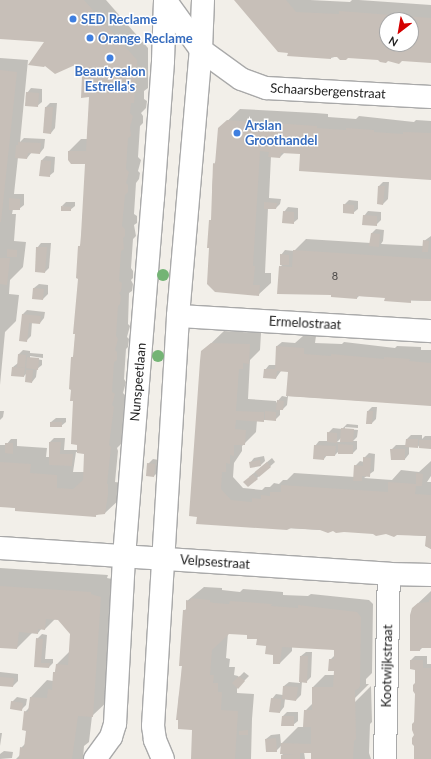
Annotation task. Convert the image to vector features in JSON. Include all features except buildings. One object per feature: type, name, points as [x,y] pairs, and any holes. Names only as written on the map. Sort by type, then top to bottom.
[{"type":"street","name":"Schaarsbergenstraat","points":[[165,0],[201,50],[241,79],[266,88],[431,97]]},
{"type":"street","name":"Nunspeetlaan","points":[[95,759],[111,737],[116,724],[124,557],[153,198],[163,61],[165,0]]},
{"type":"street","points":[[163,759],[155,740],[153,726],[178,316],[201,50],[203,0]]},
{"type":"street","name":"Ermelostraat","points":[[178,316],[431,331]]},
{"type":"street","name":"Velpsestraat","points":[[0,548],[389,574],[431,575]]},
{"type":"street","name":"Kootwijkstraat","points":[[385,759],[389,574]]},
{"type":"place","name":"SED Reclame","points":[[73,19]]},
{"type":"place","name":"Orange Reclame","points":[[90,38]]},
{"type":"place","name":"Beautysalon Estrella's","points":[[110,58]]},
{"type":"place","name":"Arslan Groothandel","points":[[237,133]]}]
